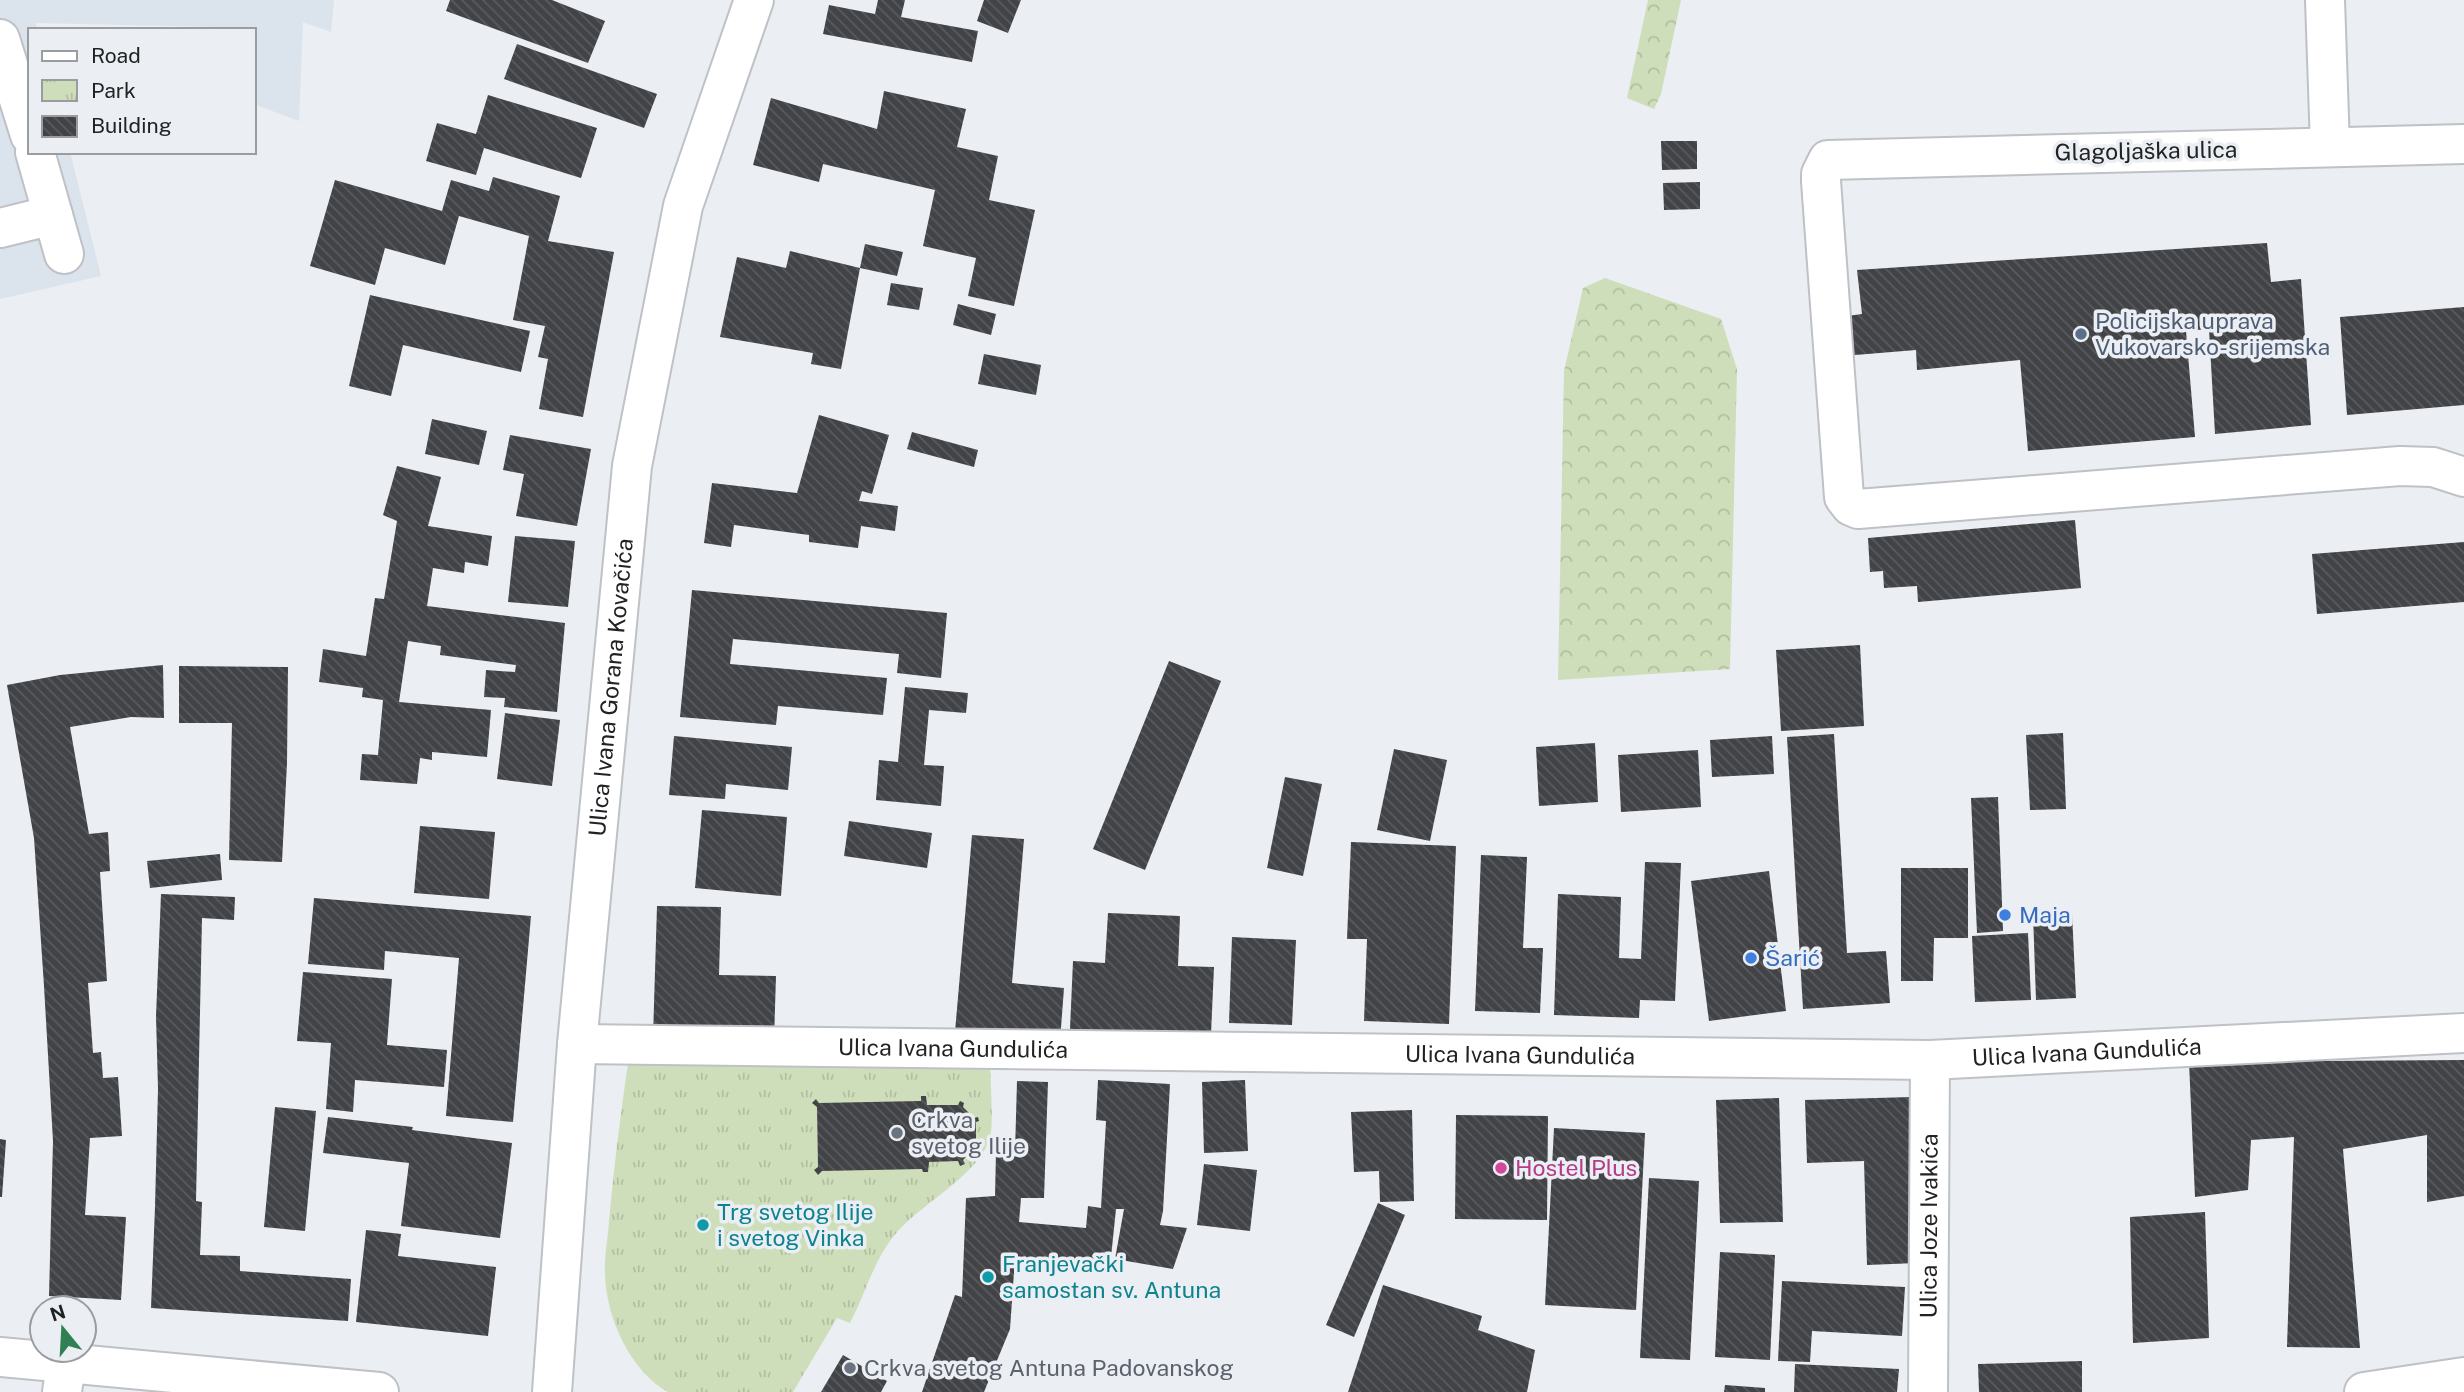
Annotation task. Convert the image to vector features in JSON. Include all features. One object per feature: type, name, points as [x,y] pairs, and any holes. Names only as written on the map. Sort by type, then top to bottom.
[{"type":"street","name":"Ulica Ivana Gorana Kovačića","points":[[552,1392],[578,1044],[632,466],[683,206],[754,0]]},
{"type":"street","points":[[2325,0],[2330,147]]},
{"type":"street","points":[[0,39],[28,129]]},
{"type":"street","name":"Glagoljaška ulica","points":[[2464,144],[1828,160],[1821,174],[1844,497],[1851,506],[1858,509],[2400,466],[2433,467],[2464,477]]},
{"type":"street","points":[[36,154],[64,254]]},
{"type":"street","points":[[0,228],[53,215]]},
{"type":"street","name":"Ulica Ivana Gundulića","points":[[578,1044],[1930,1060],[2464,1033]]},
{"type":"street","name":"Ulica Joze Ivakića","points":[[1927,1392],[1930,1060]]},
{"type":"street","points":[[0,1357],[64,1377],[379,1392]]},
{"type":"street","points":[[2364,1392],[2464,1377]]},
{"type":"shaded area","points":[[0,0],[334,0],[331,32],[303,22],[299,121],[256,105],[256,28],[36,23],[37,28],[28,28],[28,154],[70,154],[101,276],[0,299]]},
{"type":"green space","points":[[1648,0],[1681,0],[1661,94],[1654,109],[1627,98]]},
{"type":"green space","points":[[1605,278],[1721,319],[1737,369],[1730,669],[1558,680],[1564,371],[1583,288]]},
{"type":"green space","name":"Trg svetog Ilije i svetog Vinka","points":[[629,1056],[990,1058],[991,1131],[984,1152],[961,1178],[903,1225],[893,1237],[875,1268],[850,1323],[837,1318],[793,1392],[668,1392],[642,1371],[615,1325],[606,1291],[605,1268],[615,1159]]},
{"type":"building","points":[[450,0],[552,0],[605,21],[588,63],[446,11]]},
{"type":"building","points":[[878,0],[905,0],[901,17],[978,31],[972,62],[823,34],[829,5],[875,14]]},
{"type":"building","points":[[984,0],[1021,0],[1008,33],[977,21]]},
{"type":"building","points":[[517,44],[657,94],[644,128],[504,79]]},
{"type":"building","points":[[884,91],[966,109],[957,147],[998,156],[989,200],[1035,210],[1014,306],[968,296],[976,258],[923,246],[935,190],[823,164],[819,182],[753,165],[771,98],[877,129]]},
{"type":"building","points":[[488,95],[597,128],[581,178],[484,148],[476,175],[426,161],[437,123],[476,134]]},
{"type":"building","points":[[1661,141],[1697,141],[1697,169],[1662,170]]},
{"type":"building","points":[[493,177],[560,196],[548,241],[614,252],[583,417],[539,409],[548,359],[538,357],[545,326],[513,320],[529,236],[459,216],[445,265],[385,248],[375,285],[310,266],[335,180],[442,211],[451,180],[489,191]]},
{"type":"building","points":[[1700,182],[1700,209],[1664,210],[1663,183]]},
{"type":"building","points":[[2267,243],[2271,282],[2301,279],[2311,425],[2215,434],[2209,329],[2186,331],[2195,437],[2028,451],[2020,360],[1917,370],[1916,350],[1843,356],[1840,317],[1862,314],[1857,270]]},
{"type":"building","points":[[865,244],[903,252],[897,276],[860,268]]},
{"type":"building","points":[[790,251],[860,268],[841,369],[811,364],[813,353],[720,337],[737,257],[786,268]]},
{"type":"building","points":[[891,283],[923,288],[919,310],[887,305]]},
{"type":"building","points":[[370,295],[530,331],[521,372],[403,345],[391,396],[349,386]]},
{"type":"building","points":[[958,304],[996,314],[991,335],[953,325]]},
{"type":"building","points":[[2464,307],[2464,405],[2347,415],[2340,317]]},
{"type":"building","points":[[984,354],[1041,365],[1036,395],[978,384]]},
{"type":"building","points":[[819,415],[889,435],[872,494],[862,491],[859,501],[898,506],[895,531],[861,526],[858,548],[809,542],[809,535],[734,525],[731,547],[704,543],[712,483],[797,493]]},
{"type":"building","points":[[432,419],[487,431],[479,465],[425,454]]},
{"type":"building","points":[[912,432],[978,450],[974,467],[907,449]]},
{"type":"building","points":[[510,435],[591,449],[577,526],[516,516],[524,474],[503,470]]},
{"type":"building","points":[[397,466],[441,477],[428,526],[492,536],[488,566],[465,562],[464,573],[433,568],[427,606],[565,623],[557,712],[504,707],[505,698],[484,697],[486,670],[515,672],[516,665],[440,655],[441,646],[408,641],[399,702],[491,710],[487,757],[432,752],[432,760],[420,758],[417,784],[360,780],[362,754],[378,755],[383,700],[362,697],[363,688],[319,682],[323,649],[366,656],[375,598],[384,599],[397,521],[383,515]]},
{"type":"building","points":[[2075,520],[2081,588],[1918,602],[1917,586],[1884,588],[1883,571],[1870,572],[1868,538]]},
{"type":"building","points":[[515,536],[575,541],[568,607],[508,602]]},
{"type":"building","points":[[2464,542],[2464,602],[2317,614],[2312,554]]},
{"type":"building","points":[[692,590],[947,613],[941,678],[897,673],[899,654],[733,639],[730,664],[887,678],[883,715],[778,706],[776,725],[680,717]]},
{"type":"building","points":[[1860,645],[1864,726],[1781,731],[1776,650]]},
{"type":"building","points":[[1169,661],[1221,681],[1145,870],[1093,849]]},
{"type":"building","points":[[163,665],[164,718],[131,717],[70,727],[89,834],[108,832],[110,871],[100,872],[107,981],[88,983],[93,1053],[101,1052],[103,1078],[118,1077],[122,1136],[90,1138],[85,1215],[126,1217],[121,1300],[98,1299],[98,1294],[49,1294],[53,1141],[34,838],[7,685],[60,675]]},
{"type":"building","points":[[179,666],[288,667],[282,862],[229,860],[232,723],[179,723]]},
{"type":"building","points":[[905,687],[968,693],[966,713],[929,710],[924,765],[944,766],[941,806],[876,800],[879,760],[898,762]]},
{"type":"building","points":[[505,713],[560,720],[552,786],[497,779]]},
{"type":"building","points":[[2063,733],[2066,809],[2030,810],[2026,735]]},
{"type":"building","points":[[1834,734],[1847,953],[1886,951],[1890,1003],[1803,1009],[1787,737]]},
{"type":"building","points":[[674,736],[792,747],[788,790],[726,784],[725,799],[669,795]]},
{"type":"building","points":[[1772,736],[1774,774],[1712,777],[1710,740]]},
{"type":"building","points":[[1595,743],[1598,802],[1539,806],[1536,747]]},
{"type":"building","points":[[1394,749],[1447,760],[1430,841],[1377,830]]},
{"type":"building","points":[[1698,750],[1701,807],[1621,812],[1618,755]]},
{"type":"building","points":[[1285,777],[1322,784],[1303,876],[1267,868]]},
{"type":"building","points":[[1998,797],[2003,931],[1977,933],[1971,798]]},
{"type":"building","points":[[702,810],[787,817],[781,896],[695,888]]},
{"type":"building","points":[[849,821],[932,833],[927,868],[844,856]]},
{"type":"building","points":[[420,826],[495,832],[489,899],[414,893]]},
{"type":"building","points":[[972,835],[1024,839],[1012,983],[1064,988],[1060,1041],[955,1032]]},
{"type":"building","points":[[1351,842],[1456,846],[1449,1024],[1364,1021],[1367,939],[1347,939]]},
{"type":"building","points":[[220,854],[222,880],[150,888],[147,861]]},
{"type":"building","points":[[1481,855],[1527,857],[1523,948],[1543,948],[1540,1013],[1475,1011]]},
{"type":"building","points":[[1645,862],[1681,863],[1675,1001],[1640,1000],[1639,1018],[1554,1015],[1558,894],[1621,897],[1619,958],[1641,959]]},
{"type":"building","points":[[1901,868],[1968,868],[1968,938],[1934,938],[1933,981],[1901,981]]},
{"type":"building","points":[[1769,871],[1786,1011],[1709,1021],[1691,881]]},
{"type":"building","points":[[161,894],[235,897],[234,920],[202,918],[196,1201],[202,1202],[200,1255],[240,1256],[240,1271],[351,1279],[348,1321],[151,1308]]},
{"type":"building","points":[[314,898],[531,916],[513,1122],[446,1116],[459,958],[385,951],[384,970],[308,964]]},
{"type":"building","points":[[657,906],[721,907],[719,975],[776,976],[774,1040],[653,1037]]},
{"type":"building","points":[[1108,913],[1180,916],[1178,966],[1214,967],[1211,1034],[1070,1029],[1073,961],[1105,963]]},
{"type":"building","points":[[2072,913],[2076,998],[2036,1000],[2033,914]]},
{"type":"building","points":[[2028,933],[2031,1000],[1975,1002],[1972,936]]},
{"type":"building","points":[[1232,937],[1296,940],[1292,1025],[1229,1023]]},
{"type":"building","points":[[303,972],[392,979],[387,1045],[447,1050],[444,1087],[355,1080],[353,1112],[326,1109],[331,1043],[297,1041]]},
{"type":"building","points":[[2464,1060],[2464,1196],[2427,1202],[2427,1135],[2343,1149],[2360,1348],[2287,1347],[2294,1137],[2251,1140],[2248,1190],[2195,1197],[2189,1062]]},
{"type":"building","points":[[1098,1080],[1170,1084],[1160,1225],[1187,1228],[1173,1269],[1115,1259],[1124,1209],[1116,1209],[1110,1267],[1015,1258],[1010,1329],[984,1392],[922,1392],[955,1295],[962,1297],[966,1198],[995,1196],[996,1152],[1015,1152],[1017,1081],[1048,1082],[1044,1198],[1021,1198],[1019,1222],[1086,1228],[1088,1206],[1101,1208],[1106,1121],[1096,1120]]},
{"type":"building","points":[[1245,1080],[1248,1151],[1204,1153],[1202,1082]]},
{"type":"building","name":"Crkva svetog Ilije","points":[[921,1096],[926,1096],[927,1105],[958,1105],[960,1101],[974,1118],[978,1117],[976,1143],[980,1145],[978,1150],[974,1148],[963,1160],[965,1164],[960,1166],[958,1161],[929,1162],[928,1172],[923,1172],[922,1169],[822,1171],[818,1175],[814,1170],[818,1167],[817,1107],[812,1103],[816,1099],[819,1103],[921,1101]]},
{"type":"building","points":[[1911,1097],[1917,1263],[1867,1265],[1864,1161],[1807,1163],[1805,1100]]},
{"type":"building","points":[[1779,1098],[1783,1222],[1720,1223],[1716,1100]]},
{"type":"building","points":[[275,1107],[316,1111],[305,1231],[264,1227]]},
{"type":"building","points":[[1412,1110],[1414,1201],[1380,1202],[1379,1171],[1354,1172],[1351,1112]]},
{"type":"building","name":"Hostel Plus","points":[[1456,1115],[1548,1116],[1547,1220],[1455,1219]]},
{"type":"building","points":[[328,1117],[512,1143],[500,1238],[401,1226],[409,1163],[323,1153]]},
{"type":"building","points":[[1554,1128],[1645,1133],[1636,1310],[1545,1305]]},
{"type":"building","points":[[0,1139],[6,1140],[2,1197],[0,1197]]},
{"type":"building","points":[[1204,1164],[1257,1170],[1250,1231],[1197,1225]]},
{"type":"building","points":[[1649,1178],[1699,1181],[1690,1360],[1640,1358]]},
{"type":"building","points":[[1378,1203],[1405,1215],[1354,1337],[1326,1325]]},
{"type":"building","points":[[2205,1212],[2209,1338],[2133,1343],[2130,1217]]},
{"type":"building","points":[[366,1230],[401,1234],[398,1256],[496,1267],[488,1336],[356,1322]]},
{"type":"building","points":[[1720,1252],[1775,1255],[1770,1360],[1715,1357]]},
{"type":"building","points":[[1782,1281],[1905,1287],[1902,1336],[1812,1331],[1810,1362],[1778,1361]]},
{"type":"building","points":[[1383,1285],[1482,1316],[1478,1330],[1535,1350],[1527,1392],[1348,1392]]},
{"type":"building","name":"Crkva svetog Antuna Padovanskog","points":[[843,1355],[887,1381],[881,1392],[821,1392]]},
{"type":"building","points":[[2082,1361],[2082,1392],[1979,1392],[1978,1364]]},
{"type":"building","points":[[1795,1364],[1899,1369],[1897,1392],[1794,1392]]},
{"type":"building","points":[[1725,1385],[1765,1388],[1765,1392],[1724,1392]]},
{"type":"place","name":"Policijska uprava Vukovarsko-srijemska","points":[[2081,334]]},
{"type":"place","name":"Maja","points":[[2005,915]]},
{"type":"place","name":"Šarić","points":[[1751,958]]},
{"type":"place","name":"Crkva svetog Ilije","points":[[897,1133]]},
{"type":"place","name":"Hostel Plus","points":[[1501,1168]]},
{"type":"place","name":"Trg svetog Ilije i svetog Vinka","points":[[703,1225]]},
{"type":"place","name":"Franjevački samostan sv. Antuna","points":[[988,1277]]},
{"type":"place","name":"Crkva svetog Antuna Padovanskog","points":[[850,1368]]}]
